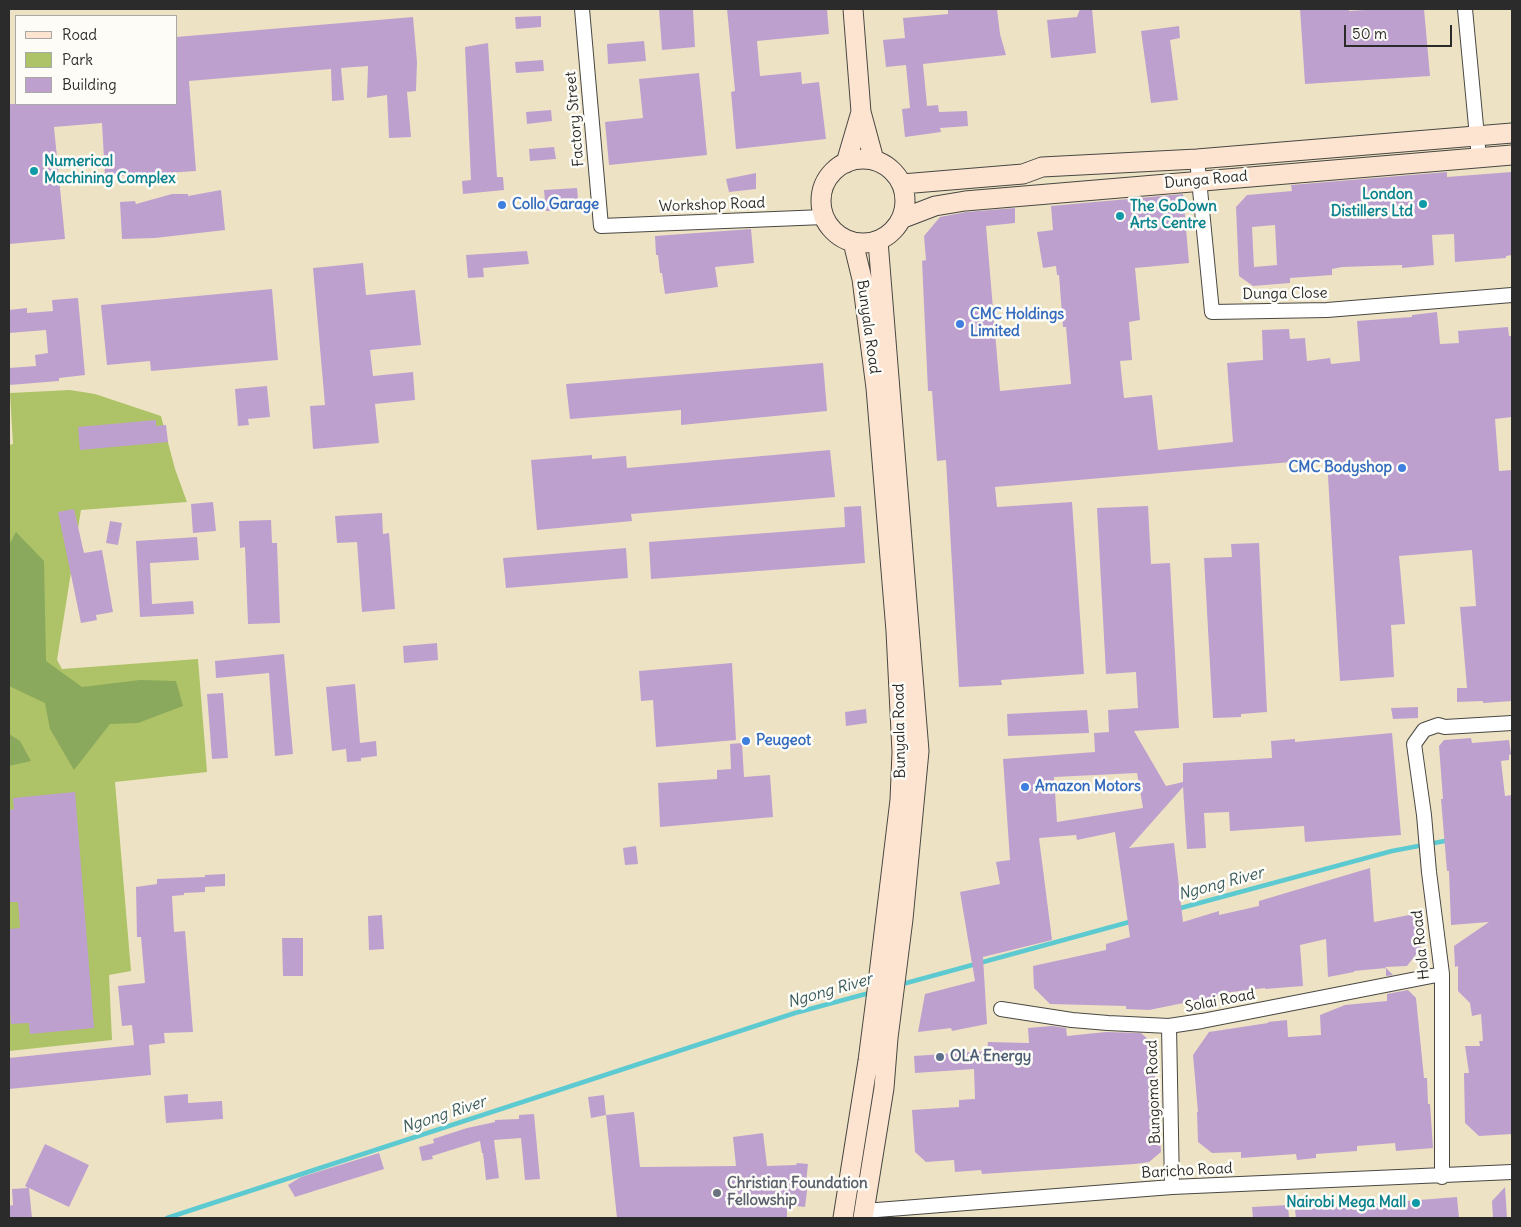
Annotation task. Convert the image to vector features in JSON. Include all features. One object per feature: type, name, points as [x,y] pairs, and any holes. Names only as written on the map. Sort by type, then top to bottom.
[{"type":"main road","points":[[853,9],[861,112],[874,160]]},
{"type":"main road","points":[[846,163],[861,112]]},
{"type":"main road","name":"Dunga Road","points":[[902,184],[1023,174],[1042,167],[1197,159],[1512,133]]},
{"type":"main road","name":"Dunga Road","points":[[902,219],[935,206],[965,201],[1512,155]]},
{"type":"main road","points":[[860,159],[874,160],[885,165],[895,173],[902,184],[906,201],[902,219],[892,232],[878,241],[866,244],[853,242],[841,237],[831,229],[824,217],[821,202],[824,186],[833,172],[846,163],[860,159]]},
{"type":"main road","name":"Bunyala Road","points":[[864,1215],[884,1088],[888,1038],[904,910],[919,751],[878,241]]},
{"type":"main road","name":"Bunyala Road","points":[[843,1218],[866,1079],[900,800],[902,752],[896,631],[876,388],[862,280],[853,242]]},
{"type":"street","name":"Factory Street","points":[[582,9],[601,226]]},
{"type":"street","points":[[1465,9],[1479,158]]},
{"type":"street","name":"Dunga Close","points":[[1197,159],[1212,312],[1327,310],[1512,295]]},
{"type":"street","name":"Workshop Road","points":[[601,226],[824,217]]},
{"type":"street","name":"Hola Road","points":[[1442,1176],[1442,974],[1414,744],[1424,730],[1438,725],[1445,727],[1512,723]]},
{"type":"street","name":"Solai Road","points":[[1001,1009],[1072,1020],[1169,1026],[1442,974]]},
{"type":"street","name":"Bungoma Road","points":[[1169,1026],[1172,1187]]},
{"type":"street","name":"Baricho Road","points":[[864,1215],[1172,1187],[1512,1172]]},
{"type":"green space","points":[[70,390],[95,394],[161,416],[175,469],[187,502],[81,510],[57,660],[62,669],[198,659],[207,772],[115,782],[131,971],[109,975],[112,1040],[9,1051],[9,445],[13,444],[10,393]]},
{"type":"green space","points":[[16,532],[44,561],[46,661],[82,687],[140,680],[176,681],[183,706],[138,723],[110,724],[74,770],[50,729],[45,703],[9,686],[9,545]]},
{"type":"green space","points":[[9,734],[20,741],[31,761],[9,766]]},
{"type":"building","points":[[659,9],[693,9],[695,47],[662,50]]},
{"type":"building","points":[[727,9],[827,9],[829,34],[757,41],[760,76],[801,72],[802,84],[819,82],[826,139],[736,149],[731,92],[735,91]]},
{"type":"building","points":[[948,9],[997,9],[1000,34],[1006,55],[923,64],[927,106],[938,105],[939,112],[967,111],[968,126],[940,128],[941,132],[905,137],[902,109],[910,108],[906,65],[886,67],[883,40],[905,38],[903,18],[948,14]]},
{"type":"building","points":[[1080,9],[1092,9],[1096,53],[1051,58],[1047,20],[1077,17]]},
{"type":"building","points":[[1300,9],[1349,9],[1349,11],[1424,9],[1430,76],[1305,84]]},
{"type":"building","points":[[541,16],[541,27],[516,29],[515,17]]},
{"type":"building","points":[[413,17],[417,62],[416,91],[407,92],[411,137],[389,138],[387,95],[367,98],[368,66],[341,68],[344,100],[332,101],[331,69],[189,81],[196,171],[105,177],[102,123],[54,127],[65,239],[9,244],[9,104],[178,105],[178,37]]},
{"type":"building","points":[[1179,26],[1180,38],[1170,40],[1178,100],[1151,103],[1141,31]]},
{"type":"building","points":[[644,41],[646,61],[608,64],[607,44]]},
{"type":"building","points":[[488,43],[497,177],[503,177],[504,190],[463,194],[462,181],[471,180],[465,47]]},
{"type":"building","points":[[543,60],[544,71],[516,73],[515,62]]},
{"type":"building","points":[[699,73],[707,155],[609,165],[605,122],[643,118],[639,79]]},
{"type":"building","points":[[551,110],[552,121],[527,124],[526,112]]},
{"type":"building","points":[[554,147],[556,159],[530,161],[529,149]]},
{"type":"building","points":[[1447,172],[1447,177],[1512,172],[1512,255],[1506,256],[1506,258],[1455,262],[1454,234],[1432,235],[1434,265],[1402,268],[1402,265],[1342,267],[1332,269],[1332,275],[1290,278],[1290,283],[1253,286],[1239,276],[1236,207],[1247,195],[1292,191],[1291,185]],"holes":[[[1275,225],[1277,265],[1254,267],[1252,227]]]},
{"type":"building","points":[[756,173],[756,189],[729,192],[726,179]]},
{"type":"building","points":[[577,188],[579,209],[546,211],[544,190]]},
{"type":"building","points":[[221,190],[225,230],[155,238],[122,239],[120,202],[135,201],[136,204],[172,194],[188,194],[188,196]]},
{"type":"building","points":[[1183,194],[1189,263],[1135,268],[1140,320],[1129,322],[1132,360],[1120,361],[1124,398],[1152,395],[1158,450],[1233,442],[1227,363],[1263,360],[1262,330],[1289,329],[1290,339],[1305,338],[1307,361],[1330,358],[1331,364],[1360,361],[1357,321],[1412,317],[1412,315],[1437,312],[1440,344],[1459,343],[1458,331],[1508,327],[1509,336],[1512,336],[1512,417],[1495,419],[1499,471],[1512,470],[1512,701],[1457,702],[1457,688],[1467,688],[1460,607],[1476,606],[1472,550],[1399,556],[1405,624],[1391,625],[1394,677],[1340,681],[1327,459],[995,487],[997,507],[1072,502],[1084,674],[1001,680],[1002,685],[959,687],[946,460],[937,461],[932,391],[928,391],[922,261],[926,260],[924,236],[940,217],[966,212],[1015,208],[1015,223],[986,226],[1000,391],[1071,384],[1066,327],[1063,327],[1059,275],[1057,275],[1056,266],[1043,268],[1037,232],[1053,230],[1051,206]]},
{"type":"building","points":[[751,229],[754,263],[715,267],[718,287],[665,294],[658,255],[656,255],[655,236]]},
{"type":"building","points":[[527,251],[529,264],[483,268],[484,277],[468,278],[466,255]]},
{"type":"building","points":[[363,263],[366,295],[415,290],[421,345],[370,350],[373,376],[413,372],[415,400],[375,404],[379,443],[313,449],[310,406],[325,405],[313,268]]},
{"type":"building","points":[[272,289],[278,360],[151,371],[150,361],[107,365],[101,305]]},
{"type":"building","points":[[78,298],[85,375],[59,378],[59,381],[9,385],[9,368],[36,366],[35,355],[48,353],[46,330],[9,333],[9,310],[27,308],[27,313],[53,311],[52,300]]},
{"type":"building","points":[[823,363],[827,411],[681,425],[681,410],[570,419],[566,384]]},
{"type":"building","points":[[267,386],[270,417],[248,419],[249,425],[238,426],[235,389]]},
{"type":"building","points":[[156,420],[156,426],[166,425],[168,442],[80,450],[78,427]]},
{"type":"building","points":[[830,450],[835,497],[631,514],[632,521],[537,530],[531,460],[592,455],[592,459],[626,456],[627,468]]},
{"type":"building","points":[[213,502],[216,531],[193,533],[191,504]]},
{"type":"building","points":[[861,506],[865,563],[651,579],[649,542],[845,527],[844,507]]},
{"type":"building","points":[[1148,506],[1151,564],[1170,563],[1179,728],[1134,731],[1166,786],[1183,782],[1183,763],[1272,758],[1271,741],[1295,739],[1295,742],[1392,733],[1401,835],[1305,842],[1304,826],[1230,831],[1229,812],[1204,813],[1206,848],[1187,849],[1183,787],[1129,848],[1174,843],[1183,922],[1219,911],[1219,915],[1259,906],[1259,901],[1370,868],[1374,922],[1414,914],[1421,948],[1407,966],[1354,971],[1328,977],[1326,939],[1300,945],[1303,986],[1223,993],[1223,995],[1149,1010],[1126,1009],[1126,1006],[1050,1004],[1034,988],[1033,966],[1106,950],[1106,944],[1130,937],[1115,832],[1077,840],[1076,835],[1039,838],[1052,940],[983,957],[987,1024],[952,1031],[951,1028],[918,1032],[925,994],[975,981],[960,892],[1000,884],[996,862],[1010,860],[1003,759],[1095,752],[1094,733],[1109,732],[1108,710],[1138,708],[1136,672],[1106,674],[1097,508]],"holes":[[[1137,773],[1143,808],[1057,822],[1054,777]]]},
{"type":"building","points":[[74,509],[84,553],[102,550],[113,612],[96,615],[97,620],[81,623],[58,512]]},
{"type":"building","points":[[382,513],[383,534],[389,533],[395,609],[362,612],[357,542],[337,543],[335,516]]},
{"type":"building","points":[[271,520],[272,543],[277,543],[280,623],[248,624],[245,547],[240,548],[239,521]]},
{"type":"building","points":[[110,521],[122,523],[118,545],[106,543]]},
{"type":"building","points":[[197,537],[199,560],[150,563],[152,604],[193,601],[194,614],[140,617],[136,541]]},
{"type":"building","points":[[1259,543],[1267,712],[1241,714],[1241,717],[1213,718],[1204,558],[1232,557],[1231,544]]},
{"type":"building","points":[[626,548],[628,578],[506,588],[503,558]]},
{"type":"building","points":[[437,643],[438,660],[404,663],[403,646]]},
{"type":"building","points":[[284,654],[293,754],[275,756],[269,673],[216,678],[215,661]]},
{"type":"building","points":[[732,663],[736,740],[656,747],[653,700],[641,701],[639,671]]},
{"type":"building","points":[[355,684],[360,743],[376,741],[377,756],[361,758],[361,761],[347,762],[346,749],[332,751],[326,687]]},
{"type":"building","points":[[223,693],[228,758],[212,759],[207,694]]},
{"type":"building","points":[[1418,707],[1418,718],[1393,719],[1391,708]]},
{"type":"building","points":[[866,709],[867,723],[846,726],[845,712]]},
{"type":"building","points":[[1087,710],[1089,733],[1008,736],[1007,714]]},
{"type":"building","points":[[1471,738],[1472,743],[1509,740],[1511,754],[1509,755],[1509,760],[1501,761],[1505,796],[1512,795],[1512,1134],[1479,1136],[1465,1123],[1464,1073],[1469,1073],[1465,1046],[1480,1046],[1479,1041],[1483,1041],[1481,1014],[1472,1016],[1470,1003],[1458,991],[1458,966],[1455,967],[1454,946],[1489,922],[1451,925],[1449,871],[1447,871],[1441,799],[1443,799],[1439,746],[1444,740]]},
{"type":"building","points":[[742,743],[744,777],[770,775],[773,817],[660,827],[658,783],[717,779],[717,770],[731,769],[730,744]]},
{"type":"building","points":[[75,792],[94,1028],[30,1034],[29,1023],[11,1024],[9,929],[20,928],[18,902],[9,902],[9,810],[14,809],[13,798]]},
{"type":"building","points":[[636,846],[638,864],[625,865],[623,848]]},
{"type":"building","points":[[225,874],[225,886],[205,887],[205,892],[184,893],[184,895],[172,896],[174,932],[185,931],[193,1032],[164,1033],[165,1043],[149,1045],[151,1075],[9,1089],[9,1058],[134,1045],[132,1025],[122,1026],[118,986],[145,983],[141,937],[137,937],[136,887],[157,884],[157,879],[205,877],[205,875]]},
{"type":"building","points":[[382,915],[384,949],[369,950],[368,916]]},
{"type":"building","points":[[282,938],[303,938],[303,976],[283,976]]},
{"type":"building","points":[[1386,968],[1393,975],[1386,976]]},
{"type":"building","points":[[1408,990],[1416,998],[1424,1078],[1427,1078],[1428,1104],[1430,1104],[1433,1148],[1396,1151],[1395,1143],[1357,1146],[1357,1151],[1316,1154],[1316,1158],[1297,1160],[1296,1154],[1241,1158],[1241,1152],[1212,1153],[1198,1142],[1198,1112],[1193,1055],[1209,1032],[1287,1020],[1288,1037],[1321,1035],[1320,1015],[1345,1005],[1387,1001],[1387,994]]},
{"type":"building","points":[[1052,1026],[1066,1028],[1067,1036],[1106,1032],[1141,1033],[1152,1043],[1161,1152],[1149,1162],[1135,1164],[982,1174],[981,1170],[955,1172],[954,1160],[926,1162],[915,1152],[912,1110],[959,1107],[959,1100],[975,1099],[974,1069],[915,1073],[914,1056],[987,1051],[988,1042],[1029,1043],[1028,1028]]},
{"type":"building","points":[[188,1094],[188,1103],[222,1101],[223,1119],[166,1123],[164,1096]]},
{"type":"building","points":[[604,1095],[606,1115],[591,1118],[588,1097]]},
{"type":"building","points":[[634,1112],[640,1167],[736,1166],[733,1137],[763,1133],[767,1166],[796,1165],[797,1163],[808,1164],[805,1207],[787,1205],[787,1218],[617,1218],[606,1115]]},
{"type":"building","points":[[534,1114],[540,1179],[525,1180],[521,1138],[494,1140],[499,1178],[486,1180],[480,1141],[432,1156],[433,1159],[422,1161],[419,1147],[434,1143],[433,1139],[467,1128],[495,1122],[495,1120],[519,1119],[519,1115]]},
{"type":"building","points":[[45,1144],[89,1165],[69,1207],[29,1188],[32,1218],[9,1218],[9,1206],[13,1205],[12,1189],[28,1188],[25,1186]]},
{"type":"building","points":[[379,1153],[384,1169],[295,1197],[288,1185],[301,1177]]},
{"type":"building","points":[[1505,1187],[1507,1218],[1493,1218],[1492,1201]]},
{"type":"building","name":"Nairobi Mega Mall","points":[[1457,1197],[1459,1218],[1296,1218],[1295,1210]]},
{"type":"building","points":[[1288,1205],[1289,1218],[1253,1218],[1252,1207]]},
{"type":"waterway","name":"Ngong River","points":[[1177,909],[1392,851],[1450,840]]},
{"type":"waterway","name":"Ngong River","points":[[899,985],[1133,921]]},
{"type":"waterway","name":"Ngong River","points":[[167,1218],[795,1013],[873,992]]},
{"type":"place","name":"Numerical Machining Complex","points":[[34,171]]},
{"type":"place","name":"London Distillers Ltd","points":[[1423,204]]},
{"type":"place","name":"Collo Garage","points":[[502,205]]},
{"type":"place","name":"The GoDown Arts Centre","points":[[1120,216]]},
{"type":"place","name":"CMC Holdings Limited","points":[[960,324]]},
{"type":"place","name":"CMC Bodyshop","points":[[1402,468]]},
{"type":"place","name":"Peugeot","points":[[746,741]]},
{"type":"place","name":"Amazon Motors","points":[[1025,787]]},
{"type":"place","name":"OLA Energy","points":[[940,1057]]},
{"type":"place","name":"Christian Foundation Fellowship","points":[[717,1193]]},
{"type":"place","name":"Nairobi Mega Mall","points":[[1416,1203]]}]
